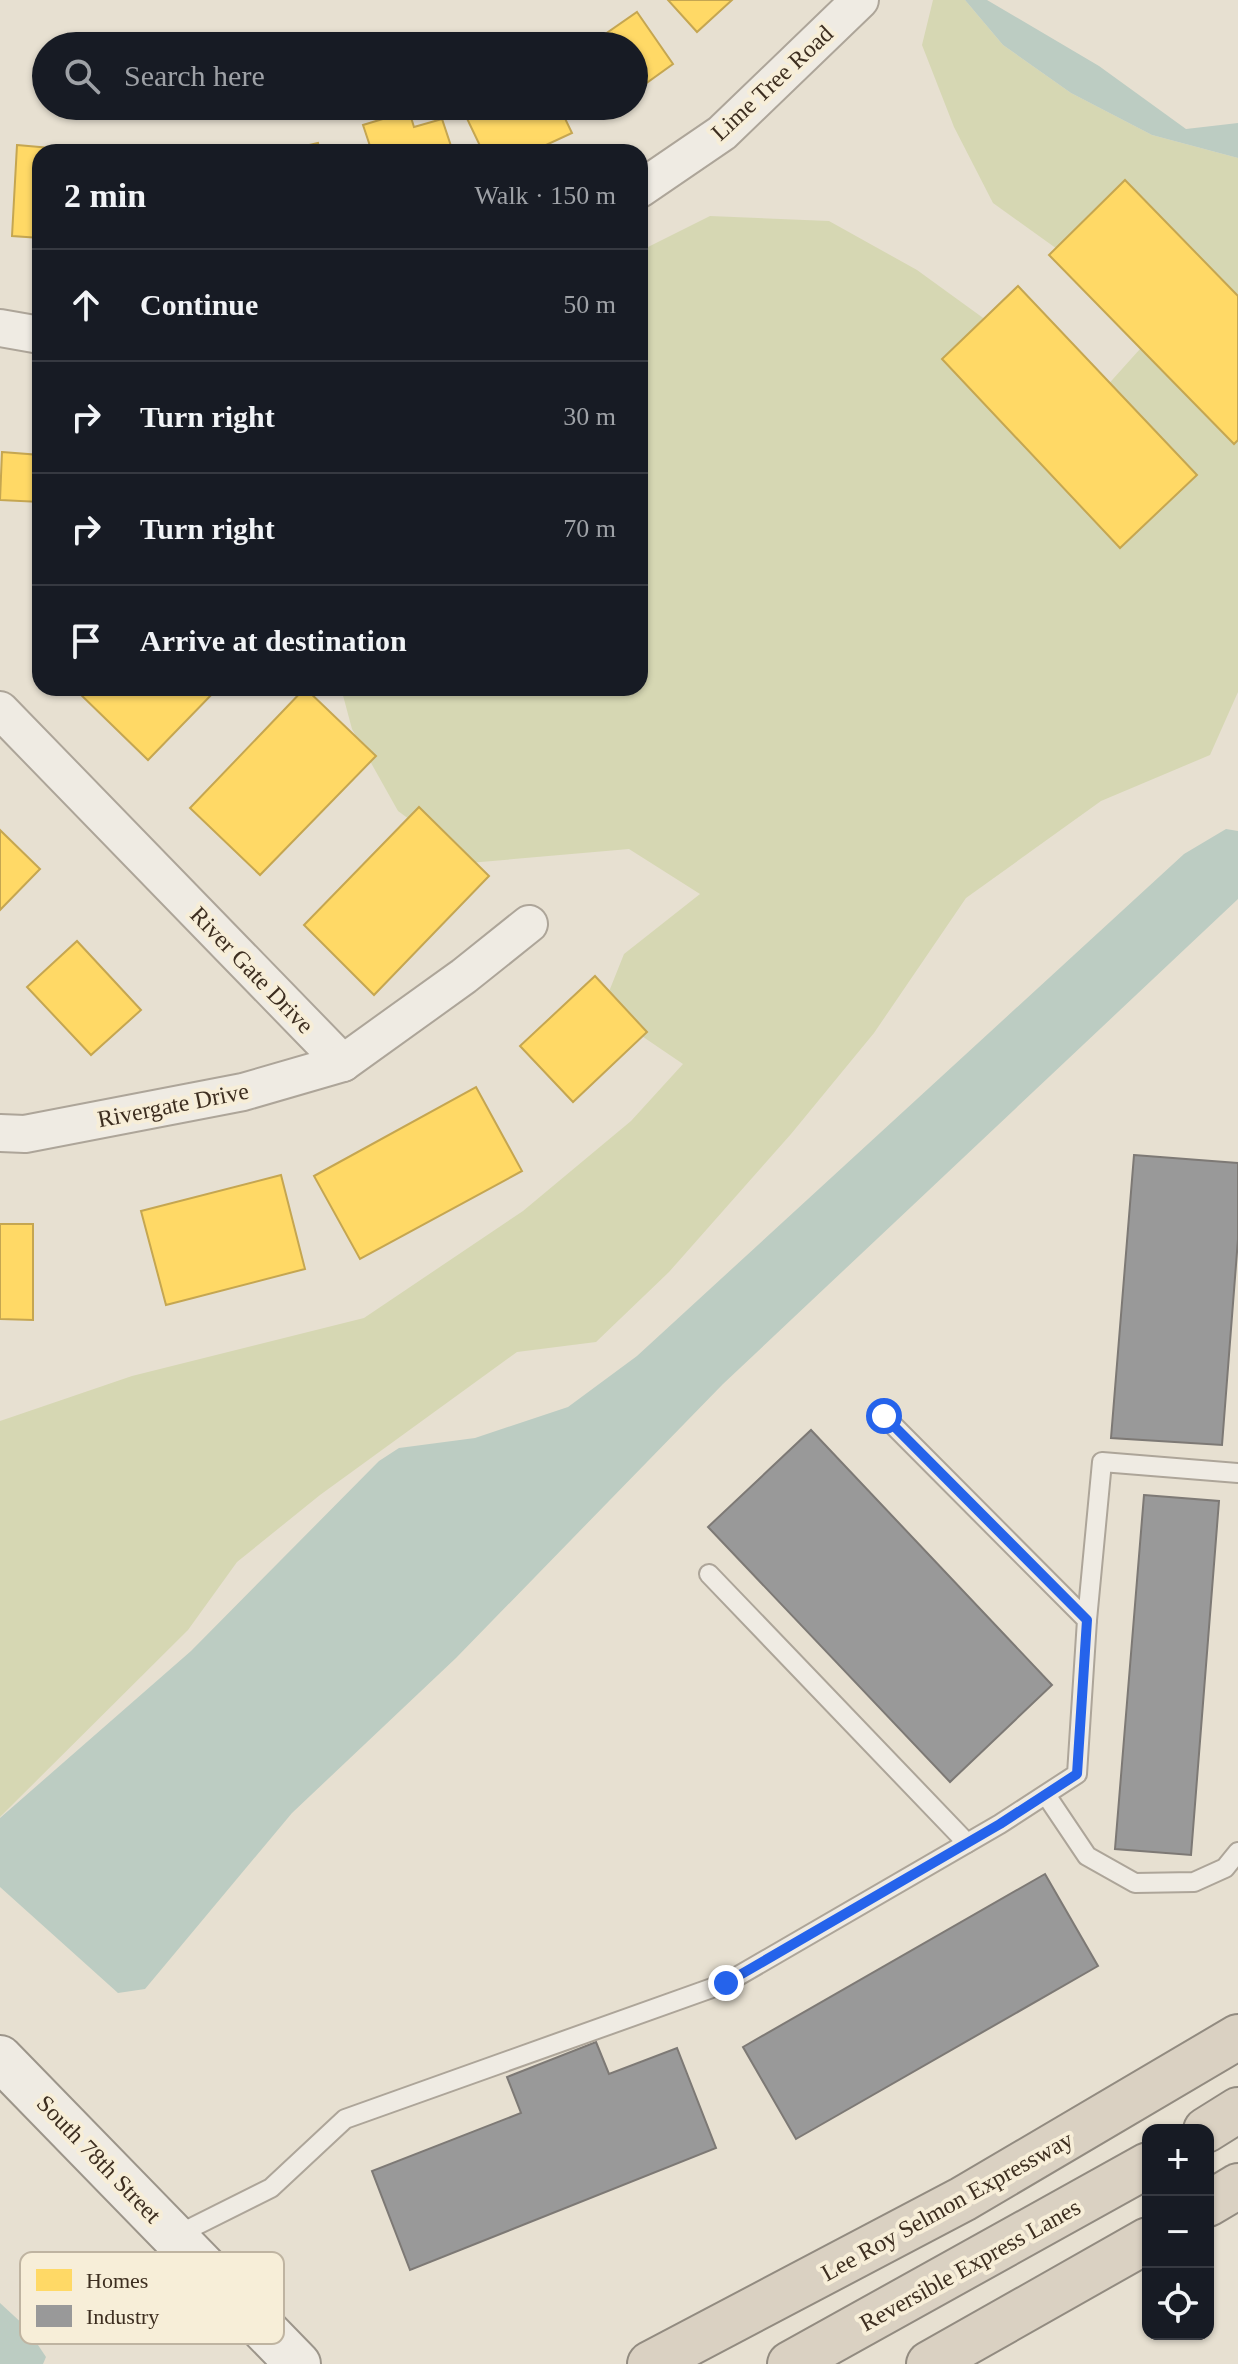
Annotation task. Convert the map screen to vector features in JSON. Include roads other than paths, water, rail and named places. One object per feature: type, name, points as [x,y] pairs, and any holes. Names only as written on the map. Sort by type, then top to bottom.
[{"type":"highway","name":"Lee Roy Selmon Expressway","points":[[650,2364],[950,2207],[1238,2037]]},
{"type":"highway","points":[[1214,2125],[1238,2110]]},
{"type":"highway","name":"Reversible Express Lanes","points":[[790,2364],[1142,2168]]},
{"type":"highway","points":[[1214,2200],[1238,2186]]},
{"type":"highway","points":[[929,2364],[1142,2243]]},
{"type":"street","name":"Lime Tree Road","points":[[648,184],[722,133],[860,0]]},
{"type":"street","points":[[0,328],[32,334]]},
{"type":"street","name":"River Gate Drive","points":[[0,710],[343,1063]]},
{"type":"street","points":[[343,1063],[464,976],[529,924]]},
{"type":"street","name":"Rivergate Drive","points":[[0,1133],[25,1134],[243,1092],[343,1063]]},
{"type":"street","name":"South 78th Street","points":[[0,2058],[190,2252]]},
{"type":"street","name":"South 78th Street","points":[[279,2344],[298,2364]]},
{"type":"lane","points":[[884,1416],[1087,1620]]},
{"type":"lane","points":[[175,2236],[271,2188],[345,2119],[726,1983],[967,1843],[1077,1774],[1102,1462],[1238,1473]]},
{"type":"lane","points":[[709,1574],[967,1843]]},
{"type":"lane","points":[[1046,1795],[1087,1856],[1135,1883],[1194,1882],[1225,1868],[1238,1852]]}]
